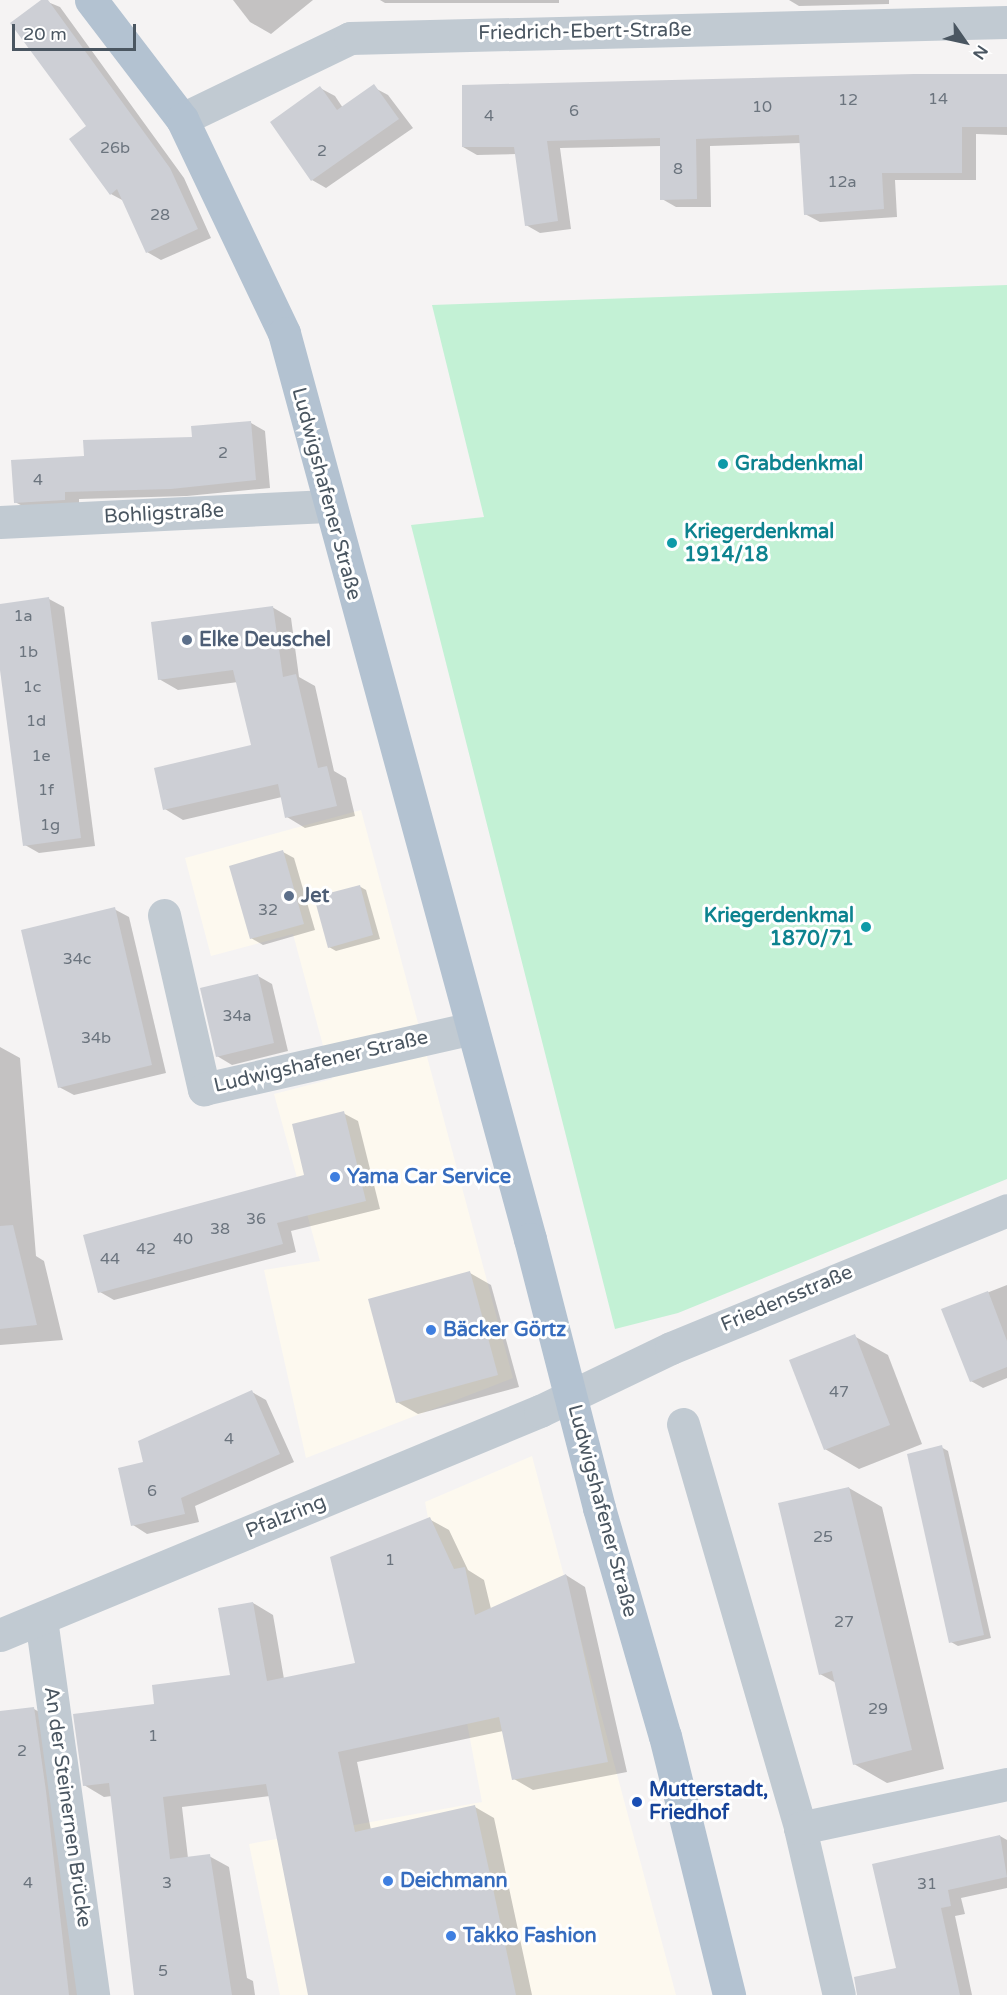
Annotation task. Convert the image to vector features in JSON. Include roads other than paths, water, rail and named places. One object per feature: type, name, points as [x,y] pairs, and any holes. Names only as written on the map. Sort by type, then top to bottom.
[{"type":"main road","name":"Ludwigshafener Straße","points":[[91,0],[182,119],[284,333],[328,506],[472,1028],[570,1396],[668,1744],[729,1995]]},
{"type":"street","name":"Friedrich-Ebert-Straße","points":[[182,119],[350,38],[1007,22]]},
{"type":"street","name":"Bohligstraße","points":[[0,522],[328,506]]},
{"type":"street","name":"Ludwigshafener Straße","points":[[164,915],[204,1089],[472,1028]]},
{"type":"street","name":"Friedensstraße","points":[[570,1396],[612,1374],[1007,1209]]},
{"type":"street","name":"Pfalzring","points":[[0,1635],[570,1396]]},
{"type":"street","points":[[683,1424],[800,1828],[838,1995]]},
{"type":"street","name":"An der Steinernen Brücke","points":[[41,1619],[93,1995]]},
{"type":"street","points":[[800,1828],[1007,1784]]},
{"type":"place","name":"Grabdenkmal","points":[[723,464]]},
{"type":"place","name":"Kriegerdenkmal 1914/18","points":[[672,543]]},
{"type":"place","name":"Elke Deuschel","points":[[187,640]]},
{"type":"place","name":"Jet","points":[[289,896]]},
{"type":"place","name":"Kriegerdenkmal 1870/71","points":[[866,927]]},
{"type":"place","name":"Yama Car Service","points":[[335,1177]]},
{"type":"place","name":"Bäcker Görtz","points":[[431,1330]]},
{"type":"place","name":"Mutterstadt, Friedhof","points":[[637,1802]]},
{"type":"place","name":"Deichmann","points":[[388,1881]]},
{"type":"place","name":"Takko Fashion","points":[[451,1936]]}]
